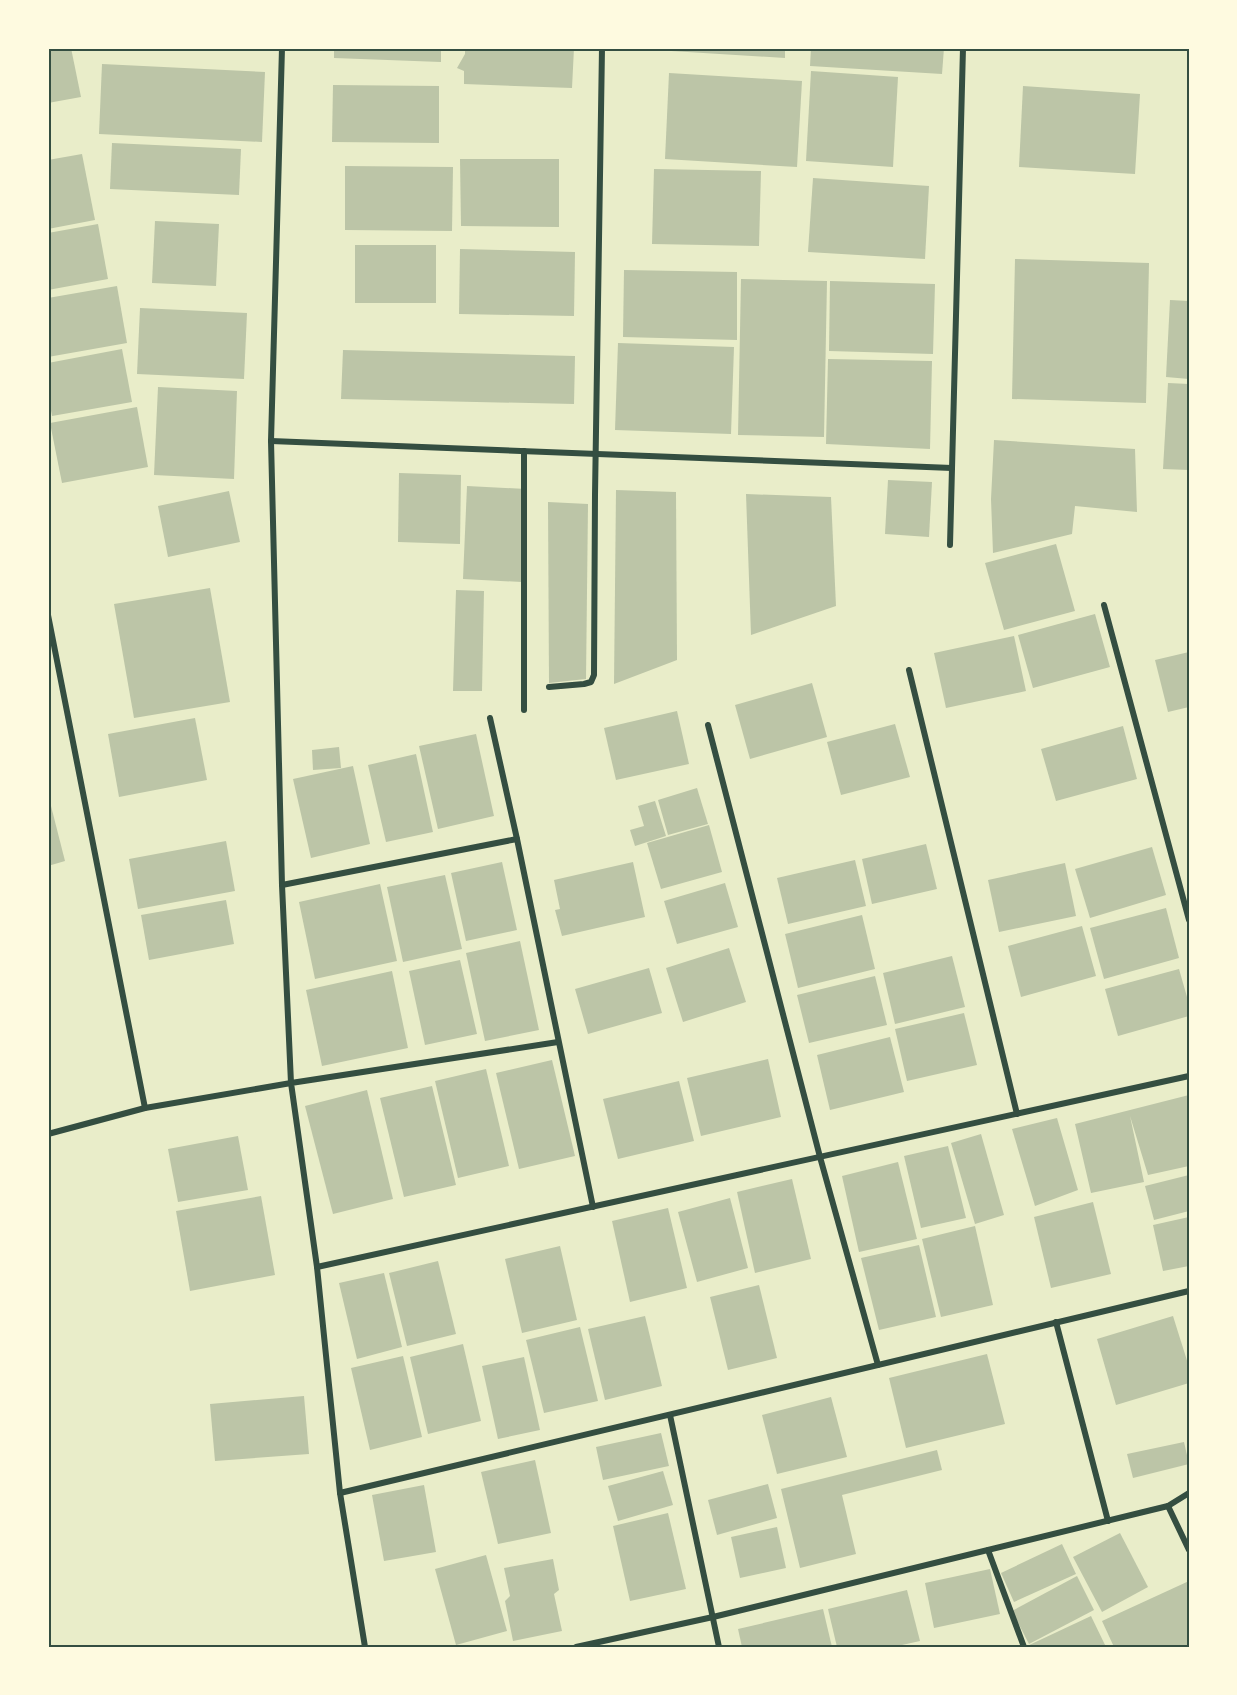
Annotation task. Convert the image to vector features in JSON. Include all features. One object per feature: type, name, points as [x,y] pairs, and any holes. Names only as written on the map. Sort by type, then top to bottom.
[{"type":"street","points":[[282,48],[271,441],[282,885],[291,1083],[317,1267],[340,1493],[364,1647]]},
{"type":"street","points":[[549,687],[584,684],[591,682],[594,675],[602,48]]},
{"type":"street","points":[[950,545],[963,48]]},
{"type":"street","points":[[271,441],[952,468]]},
{"type":"street","points":[[524,451],[524,710]]},
{"type":"street","points":[[1104,605],[1189,920]]},
{"type":"street","points":[[48,615],[145,1108]]},
{"type":"street","points":[[909,670],[1017,1114]]},
{"type":"street","points":[[490,718],[518,839],[593,1207]]},
{"type":"street","points":[[708,725],[820,1157],[878,1365]]},
{"type":"street","points":[[282,885],[518,839]]},
{"type":"street","points":[[48,1134],[145,1108],[558,1042]]},
{"type":"street","points":[[317,1267],[1189,1076]]},
{"type":"street","points":[[340,1493],[1189,1291]]},
{"type":"street","points":[[1056,1322],[1108,1521]]},
{"type":"street","points":[[670,1415],[719,1647]]},
{"type":"street","points":[[576,1647],[713,1617],[1168,1506],[1189,1493]]},
{"type":"street","points":[[1168,1506],[1189,1550]]},
{"type":"street","points":[[988,1550],[1024,1647]]},
{"type":"building","points":[[48,48],[71,48],[81,97],[48,103]]},
{"type":"building","points":[[334,48],[441,48],[441,62],[334,58]]},
{"type":"building","points":[[465,48],[574,48],[572,88],[464,84],[464,71],[457,68],[465,54]]},
{"type":"building","points":[[656,48],[785,48],[785,58],[655,50]]},
{"type":"building","points":[[811,48],[944,48],[942,74],[810,66]]},
{"type":"building","points":[[102,64],[265,72],[262,142],[99,134]]},
{"type":"building","points":[[811,71],[898,77],[893,167],[806,161]]},
{"type":"building","points":[[669,73],[802,81],[797,167],[665,159]]},
{"type":"building","points":[[333,85],[439,86],[439,143],[332,142]]},
{"type":"building","points":[[1023,86],[1140,94],[1135,174],[1019,167]]},
{"type":"building","points":[[112,143],[241,149],[239,195],[110,189]]},
{"type":"building","points":[[82,154],[95,220],[48,229],[48,160]]},
{"type":"building","points":[[460,159],[559,159],[559,227],[461,226]]},
{"type":"building","points":[[345,166],[453,167],[452,231],[345,230]]},
{"type":"building","points":[[654,169],[761,171],[759,246],[652,244]]},
{"type":"building","points":[[813,178],[929,186],[925,259],[808,252]]},
{"type":"building","points":[[155,221],[219,224],[216,286],[152,283]]},
{"type":"building","points":[[98,224],[108,279],[48,290],[48,233]]},
{"type":"building","points":[[355,245],[436,245],[436,303],[355,303]]},
{"type":"building","points":[[460,249],[575,252],[574,316],[459,314]]},
{"type":"building","points":[[1015,259],[1149,263],[1146,403],[1012,399]]},
{"type":"building","points":[[624,270],[737,272],[737,340],[623,337]]},
{"type":"building","points":[[741,279],[827,281],[824,437],[738,435]]},
{"type":"building","points":[[830,281],[935,284],[933,354],[829,351]]},
{"type":"building","points":[[117,286],[127,343],[48,357],[48,298]]},
{"type":"building","points":[[1170,300],[1189,301],[1189,379],[1166,377]]},
{"type":"building","points":[[140,308],[247,313],[244,379],[137,374]]},
{"type":"building","points":[[618,343],[734,347],[731,434],[615,430]]},
{"type":"building","points":[[122,349],[132,402],[52,416],[48,394],[48,363]]},
{"type":"building","points":[[343,350],[575,356],[574,404],[341,399]]},
{"type":"building","points":[[828,359],[932,361],[930,449],[826,444]]},
{"type":"building","points":[[1168,383],[1189,384],[1189,470],[1163,469]]},
{"type":"building","points":[[158,387],[237,391],[234,479],[154,475]]},
{"type":"building","points":[[137,407],[148,467],[62,483],[50,423]]},
{"type":"building","points":[[994,440],[1135,449],[1137,512],[1075,506],[1072,534],[993,553],[991,499]]},
{"type":"building","points":[[399,473],[461,475],[460,544],[398,542]]},
{"type":"building","points":[[888,480],[932,482],[929,537],[885,534]]},
{"type":"building","points":[[467,486],[526,489],[522,582],[463,579]]},
{"type":"building","points":[[616,490],[676,492],[677,660],[614,684]]},
{"type":"building","points":[[229,491],[240,542],[168,557],[158,506]]},
{"type":"building","points":[[746,494],[831,497],[836,606],[751,635]]},
{"type":"building","points":[[548,502],[588,504],[586,679],[549,683]]},
{"type":"building","points":[[1056,544],[1075,611],[1004,630],[985,563]]},
{"type":"building","points":[[210,588],[230,702],[134,718],[114,604]]},
{"type":"building","points":[[456,590],[484,591],[482,691],[453,691]]},
{"type":"building","points":[[1095,614],[1110,667],[1033,688],[1018,635]]},
{"type":"building","points":[[1014,636],[1026,691],[946,708],[934,653]]},
{"type":"building","points":[[1189,652],[1189,707],[1168,712],[1155,660]]},
{"type":"building","points":[[812,683],[827,737],[750,759],[735,705]]},
{"type":"building","points":[[677,711],[689,764],[616,780],[604,728]]},
{"type":"building","points":[[195,718],[207,780],[119,797],[108,734]]},
{"type":"building","points":[[895,724],[910,777],[841,795],[827,742]]},
{"type":"building","points":[[1123,726],[1137,779],[1056,801],[1041,749]]},
{"type":"building","points":[[476,734],[494,816],[438,829],[419,746]]},
{"type":"building","points":[[339,747],[341,768],[313,770],[312,750]]},
{"type":"building","points":[[416,754],[433,832],[386,842],[368,765]]},
{"type":"building","points":[[353,766],[370,844],[311,858],[293,779]]},
{"type":"building","points":[[697,788],[708,824],[668,835],[658,800]]},
{"type":"building","points":[[655,801],[666,836],[635,846],[630,830],[644,826],[638,806]]},
{"type":"building","points":[[51,806],[65,861],[48,866],[48,807]]},
{"type":"building","points":[[709,825],[722,872],[661,889],[647,843]]},
{"type":"building","points":[[226,841],[235,891],[138,909],[129,859]]},
{"type":"building","points":[[926,844],[937,889],[872,904],[862,859]]},
{"type":"building","points":[[1152,847],[1166,895],[1090,918],[1075,869]]},
{"type":"building","points":[[855,860],[866,906],[788,924],[777,878]]},
{"type":"building","points":[[502,862],[517,930],[466,941],[451,873]]},
{"type":"building","points":[[633,862],[645,917],[562,936],[555,910],[560,909],[554,880]]},
{"type":"building","points":[[1065,863],[1076,916],[999,932],[988,880]]},
{"type":"building","points":[[445,875],[462,949],[403,962],[387,887]]},
{"type":"building","points":[[725,883],[738,927],[677,944],[664,901]]},
{"type":"building","points":[[380,884],[397,961],[315,979],[299,902]]},
{"type":"building","points":[[226,900],[234,944],[149,960],[141,915]]},
{"type":"building","points":[[1166,908],[1179,958],[1104,979],[1090,928]]},
{"type":"building","points":[[862,915],[875,969],[798,988],[785,934]]},
{"type":"building","points":[[1082,926],[1096,976],[1021,997],[1008,946]]},
{"type":"building","points":[[520,941],[539,1030],[485,1041],[466,953]]},
{"type":"building","points":[[729,948],[746,1002],[683,1022],[666,968]]},
{"type":"building","points":[[952,956],[965,1007],[895,1024],[883,973]]},
{"type":"building","points":[[460,960],[477,1034],[425,1045],[409,971]]},
{"type":"building","points":[[649,968],[662,1013],[588,1034],[575,989]]},
{"type":"building","points":[[1179,969],[1189,1004],[1189,1016],[1118,1036],[1105,989]]},
{"type":"building","points":[[392,971],[408,1048],[322,1066],[306,990]]},
{"type":"building","points":[[875,976],[887,1025],[809,1043],[797,995]]},
{"type":"building","points":[[964,1013],[977,1065],[907,1081],[895,1029]]},
{"type":"building","points":[[890,1037],[904,1092],[830,1110],[817,1055]]},
{"type":"building","points":[[768,1059],[781,1117],[701,1136],[687,1078]]},
{"type":"building","points":[[552,1060],[575,1156],[519,1169],[496,1073]]},
{"type":"building","points":[[486,1069],[509,1166],[458,1178],[435,1081]]},
{"type":"building","points":[[679,1081],[694,1141],[618,1159],[603,1099]]},
{"type":"building","points":[[432,1086],[456,1185],[404,1197],[380,1098]]},
{"type":"building","points":[[367,1090],[393,1199],[333,1214],[305,1106]]},
{"type":"building","points":[[1189,1095],[1189,1166],[1148,1175],[1130,1116],[1144,1182],[1091,1193],[1075,1124]]},
{"type":"building","points":[[1057,1118],[1078,1190],[1035,1206],[1012,1129]]},
{"type":"building","points":[[981,1134],[1004,1215],[975,1224],[951,1143]]},
{"type":"building","points":[[238,1136],[248,1190],[178,1202],[168,1149]]},
{"type":"building","points":[[948,1146],[966,1218],[921,1228],[904,1156]]},
{"type":"building","points":[[898,1162],[917,1239],[859,1252],[842,1176]]},
{"type":"building","points":[[1189,1175],[1189,1211],[1154,1220],[1145,1186]]},
{"type":"building","points":[[792,1179],[811,1259],[755,1273],[737,1192]]},
{"type":"building","points":[[261,1196],[275,1275],[190,1291],[176,1211]]},
{"type":"building","points":[[730,1198],[748,1268],[697,1282],[678,1212]]},
{"type":"building","points":[[1093,1202],[1111,1274],[1051,1288],[1034,1217]]},
{"type":"building","points":[[668,1208],[687,1288],[630,1302],[612,1221]]},
{"type":"building","points":[[1189,1217],[1189,1266],[1163,1271],[1153,1225]]},
{"type":"building","points":[[975,1226],[993,1305],[941,1317],[922,1239]]},
{"type":"building","points":[[919,1245],[936,1317],[879,1330],[861,1258]]},
{"type":"building","points":[[560,1246],[577,1320],[522,1333],[505,1259]]},
{"type":"building","points":[[438,1261],[456,1334],[407,1346],[389,1273]]},
{"type":"building","points":[[384,1273],[402,1347],[357,1359],[339,1283]]},
{"type":"building","points":[[759,1285],[777,1358],[728,1370],[710,1297]]},
{"type":"building","points":[[645,1316],[662,1386],[605,1400],[588,1329]]},
{"type":"building","points":[[1173,1316],[1189,1367],[1189,1383],[1116,1405],[1097,1339]]},
{"type":"building","points":[[580,1327],[598,1401],[544,1413],[526,1340]]},
{"type":"building","points":[[463,1344],[481,1421],[428,1434],[410,1357]]},
{"type":"building","points":[[987,1354],[1005,1424],[906,1448],[889,1378]]},
{"type":"building","points":[[403,1356],[422,1437],[370,1450],[351,1368]]},
{"type":"building","points":[[524,1357],[540,1430],[498,1439],[482,1366]]},
{"type":"building","points":[[304,1396],[309,1454],[215,1461],[210,1404]]},
{"type":"building","points":[[831,1397],[847,1457],[777,1474],[762,1415]]},
{"type":"building","points":[[661,1433],[669,1466],[603,1480],[596,1447]]},
{"type":"building","points":[[1184,1442],[1189,1464],[1133,1478],[1127,1454]]},
{"type":"building","points":[[937,1450],[942,1470],[842,1495],[856,1554],[800,1568],[781,1489]]},
{"type":"building","points":[[535,1460],[551,1533],[498,1544],[481,1472]]},
{"type":"building","points":[[663,1471],[673,1505],[618,1521],[608,1486]]},
{"type":"building","points":[[768,1484],[777,1518],[717,1535],[708,1500]]},
{"type":"building","points":[[424,1485],[436,1552],[384,1561],[372,1495]]},
{"type":"building","points":[[668,1513],[686,1589],[630,1601],[613,1526]]},
{"type":"building","points":[[777,1527],[786,1568],[740,1578],[731,1537]]},
{"type":"building","points":[[1120,1533],[1148,1587],[1102,1612],[1073,1557]]},
{"type":"building","points":[[1062,1544],[1076,1574],[1014,1602],[1001,1573]]},
{"type":"building","points":[[486,1555],[507,1631],[456,1645],[435,1569]]},
{"type":"building","points":[[553,1559],[559,1590],[554,1594],[562,1631],[513,1641],[505,1601],[510,1596],[504,1568]]},
{"type":"building","points":[[990,1569],[1000,1614],[934,1628],[925,1583]]},
{"type":"building","points":[[1077,1576],[1094,1610],[1029,1644],[1012,1611]]},
{"type":"building","points":[[1189,1581],[1189,1647],[1114,1647],[1102,1621]]},
{"type":"building","points":[[907,1590],[920,1641],[893,1647],[837,1647],[828,1609]]},
{"type":"building","points":[[823,1609],[832,1647],[742,1647],[738,1629]]},
{"type":"building","points":[[1091,1616],[1106,1647],[1025,1647]]}]
